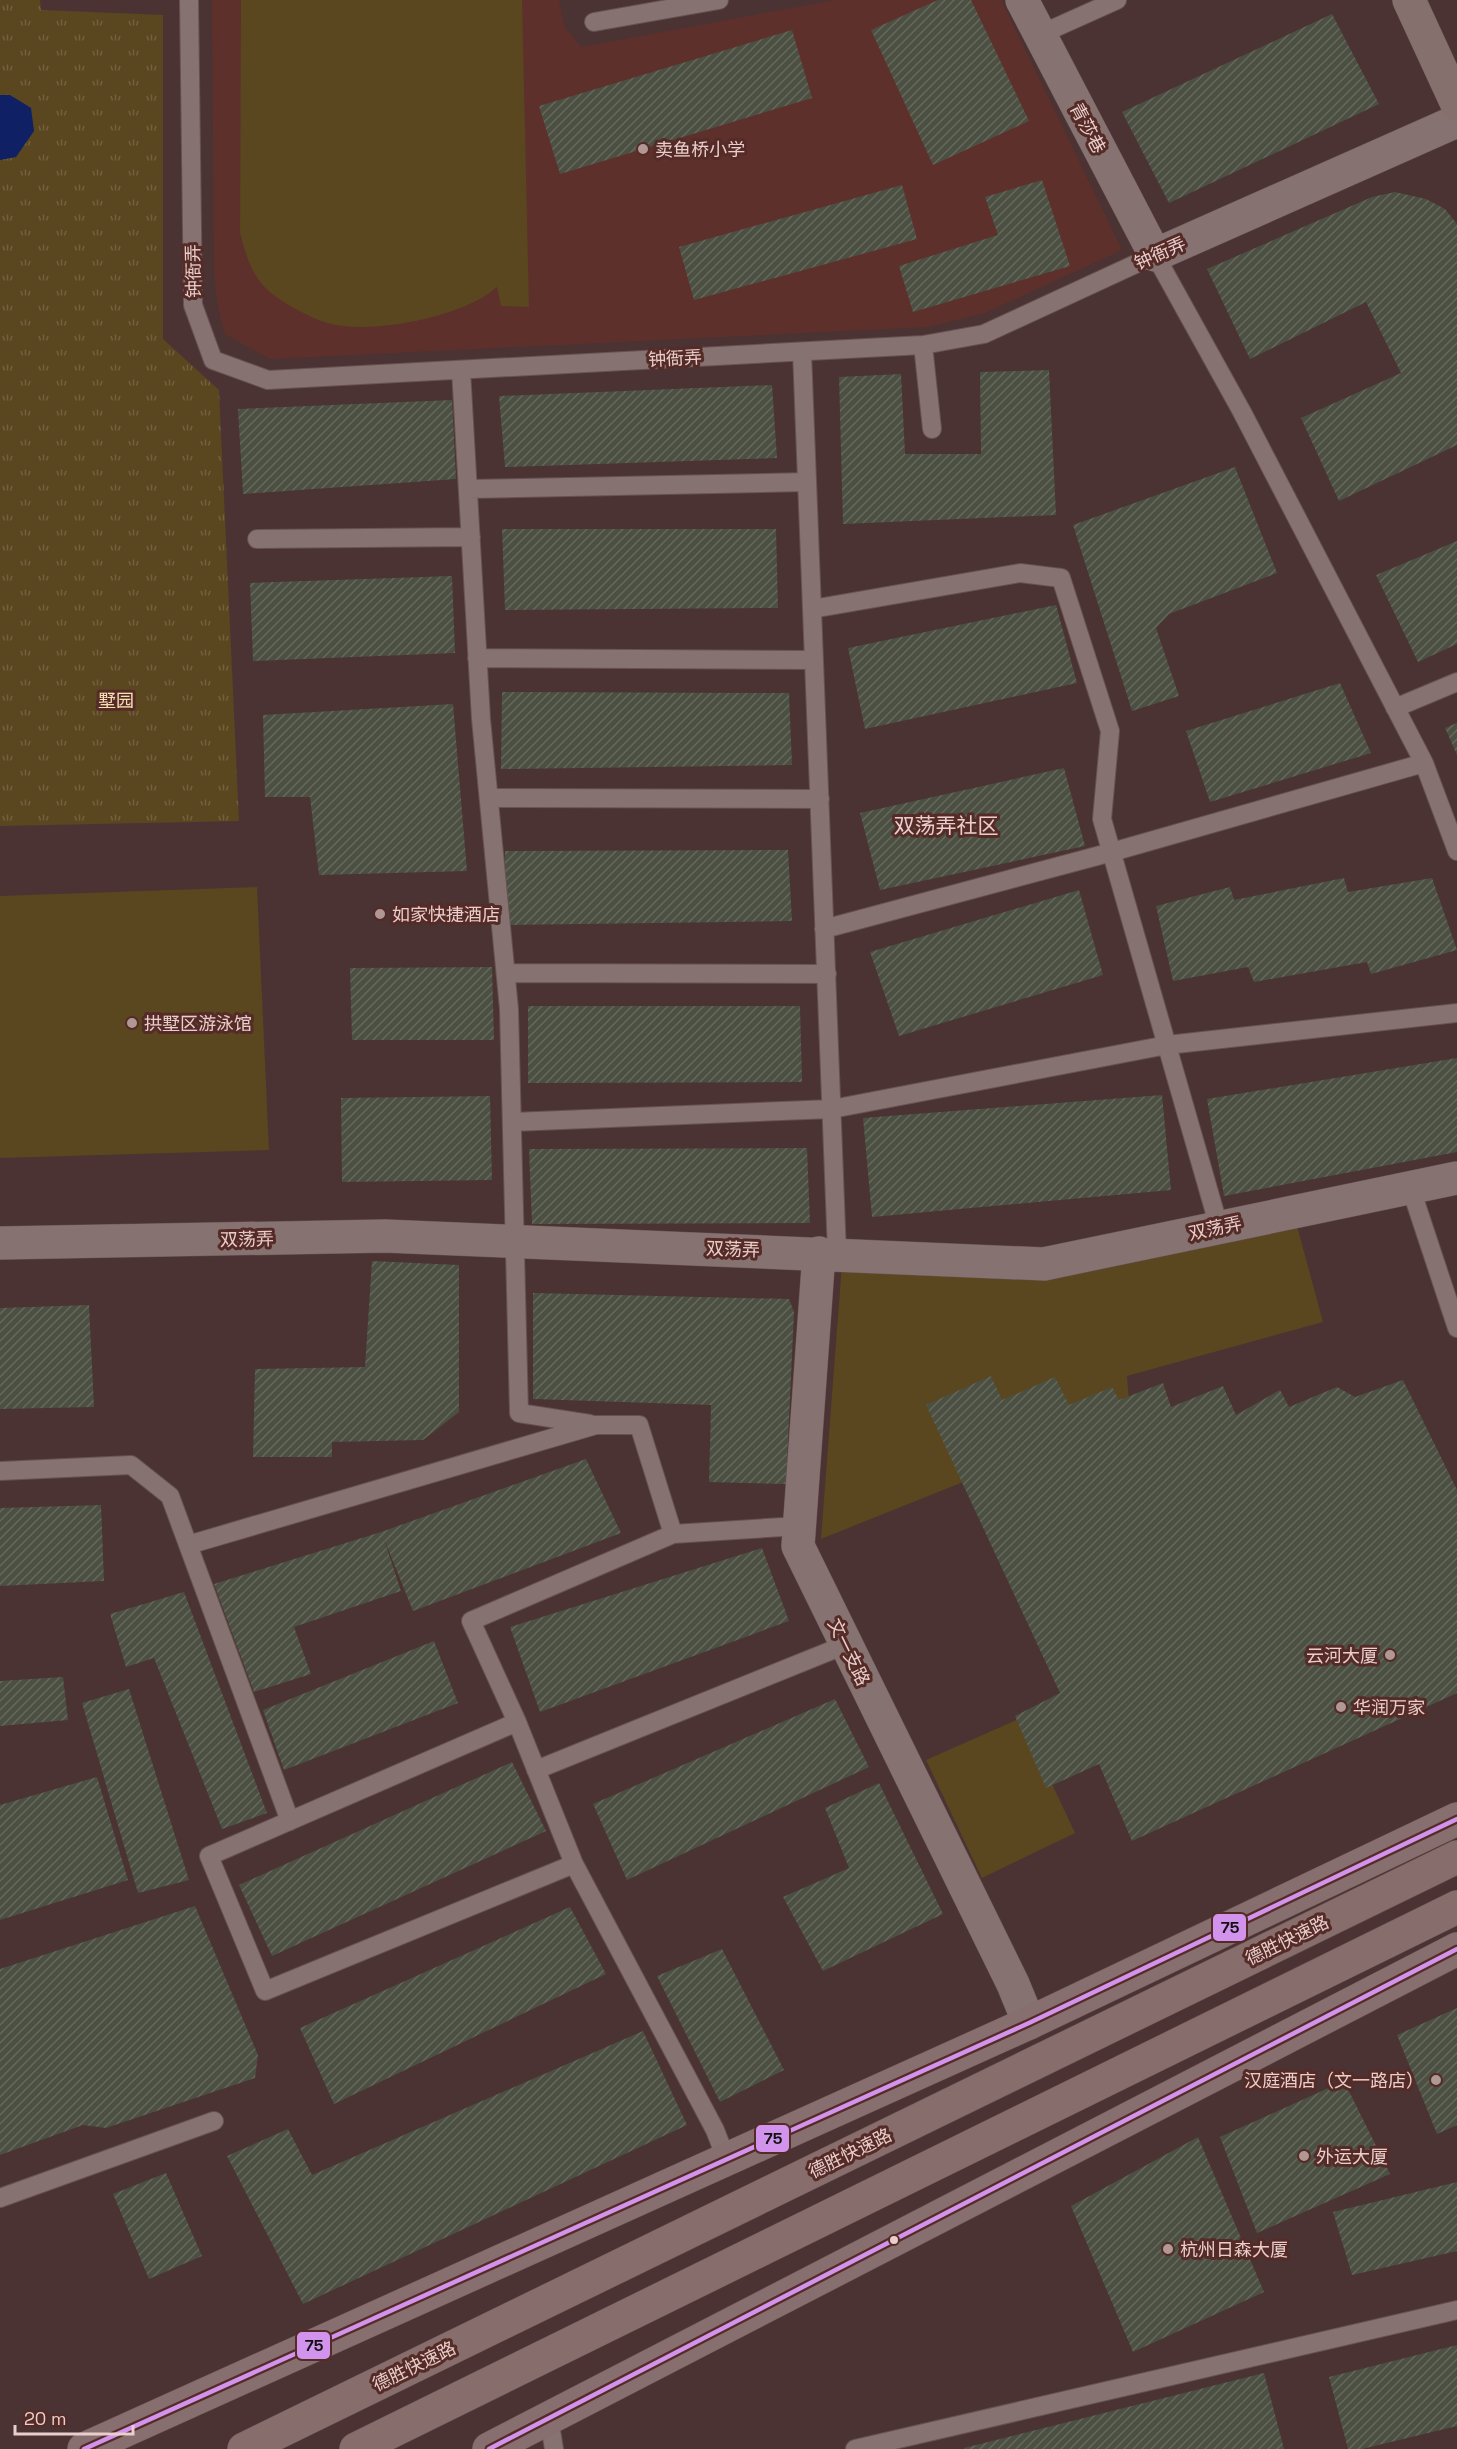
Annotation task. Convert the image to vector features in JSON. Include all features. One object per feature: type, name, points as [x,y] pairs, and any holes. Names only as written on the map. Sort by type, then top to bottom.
[{"type":"highway","name":"德胜快速路","points":[[244,2449],[1457,1857]]},
{"type":"highway","points":[[356,2449],[1457,1907]]},
{"type":"main road","points":[[1409,0],[1457,104]]},
{"type":"main road","points":[[84,2449],[1029,2023],[1457,1820]]},
{"type":"main road","points":[[489,2449],[552,2434],[1457,1949]]},
{"type":"street","name":"青莎巷","points":[[1022,0],[1155,255]]},
{"type":"street","name":"钟衙弄","points":[[1155,255],[1457,121]]},
{"type":"street","name":"双荡弄","points":[[0,1243],[385,1236],[828,1253],[1044,1264],[1457,1178]]},
{"type":"street","name":"文一支路","points":[[828,1253],[798,1546],[1013,1984],[1029,2023]]},
{"type":"lane","name":"钟衙弄","points":[[189,0],[193,305],[213,360],[268,380],[922,345],[984,334],[1155,255]]},
{"type":"lane","points":[[594,22],[719,0]]},
{"type":"lane","points":[[1039,35],[1117,0]]},
{"type":"lane","points":[[1155,255],[1242,412],[1424,764],[1457,851]]},
{"type":"lane","points":[[922,345],[932,429]]},
{"type":"lane","points":[[802,352],[832,1109],[828,1253]]},
{"type":"lane","points":[[461,370],[477,658],[506,973],[513,1122],[519,1413],[596,1425],[639,1425],[673,1534]]},
{"type":"lane","points":[[468,489],[807,482]]},
{"type":"lane","points":[[257,539],[471,537]]},
{"type":"lane","points":[[812,609],[1020,573],[1061,578],[1110,731],[1102,819],[1219,1227]]},
{"type":"lane","points":[[477,658],[814,660]]},
{"type":"lane","points":[[1395,708],[1457,682]]},
{"type":"lane","points":[[824,929],[1112,852],[1424,764]]},
{"type":"lane","points":[[489,798],[820,799]]},
{"type":"lane","points":[[506,973],[827,974]]},
{"type":"lane","points":[[513,1122],[832,1109],[1167,1045],[1457,1013]]},
{"type":"lane","points":[[1410,1186],[1457,1329]]},
{"type":"lane","points":[[188,1545],[596,1425]]},
{"type":"lane","points":[[0,1472],[131,1465],[170,1496],[290,1821]]},
{"type":"lane","points":[[727,2161],[715,2130],[574,1864],[517,1722],[471,1621],[673,1534],[799,1526]]},
{"type":"lane","points":[[536,1770],[846,1645]]},
{"type":"lane","points":[[517,1722],[208,1856],[264,1991],[574,1864]]},
{"type":"lane","points":[[0,2198],[214,2121]]},
{"type":"lane","points":[[855,2449],[1457,2310]]},
{"type":"shaded area","name":"卖鱼桥小学","points":[[212,0],[559,0],[564,26],[581,47],[835,0],[1001,0],[1122,250],[985,313],[928,327],[270,359],[225,334],[218,308],[214,274]]},
{"type":"shaded area","points":[[0,95],[10,95],[31,108],[34,131],[16,157],[0,160]]},
{"type":"green space","name":"墅园","points":[[0,0],[40,0],[41,10],[163,15],[163,339],[219,390],[239,821],[0,826]]},
{"type":"green space","points":[[241,0],[522,0],[529,307],[501,306],[497,287],[483,297],[443,314],[397,324],[354,327],[328,323],[296,309],[275,296],[261,283],[250,265],[240,233]]},
{"type":"green space","name":"拱墅区游泳馆","points":[[257,887],[269,1150],[0,1158],[0,896]]},
{"type":"green space","points":[[1297,1226],[1323,1322],[1127,1376],[1130,1415],[821,1539],[843,1251],[1043,1276]]},
{"type":"green space","points":[[1021,1718],[1075,1833],[982,1878],[926,1760]]},
{"type":"building","points":[[938,0],[971,0],[1029,121],[933,165],[871,30]]},
{"type":"building","points":[[1332,14],[1379,104],[1169,203],[1122,112]]},
{"type":"building","points":[[792,30],[812,98],[560,174],[539,106]]},
{"type":"building","points":[[1042,180],[1070,266],[913,312],[899,266],[998,235],[985,197]]},
{"type":"building","points":[[902,185],[917,239],[694,300],[679,247]]},
{"type":"building","points":[[1395,192],[1426,199],[1445,209],[1457,224],[1457,445],[1339,501],[1301,418],[1401,373],[1366,302],[1250,359],[1207,269],[1372,197]]},
{"type":"building","points":[[1049,370],[1056,515],[843,524],[839,377],[901,374],[905,454],[981,454],[980,372]]},
{"type":"building","points":[[772,385],[777,458],[505,467],[499,396]]},
{"type":"building","points":[[452,400],[456,479],[243,494],[238,409]]},
{"type":"building","points":[[1235,467],[1277,573],[1169,614],[1156,628],[1179,696],[1132,711],[1073,525]]},
{"type":"building","points":[[502,529],[776,529],[778,608],[505,610]]},
{"type":"building","points":[[1457,541],[1457,644],[1418,662],[1376,575]]},
{"type":"building","points":[[452,576],[455,653],[253,661],[250,583]]},
{"type":"building","points":[[1056,605],[1077,683],[865,729],[848,648]]},
{"type":"building","points":[[1340,683],[1371,753],[1210,802],[1186,731]]},
{"type":"building","points":[[502,692],[789,693],[792,765],[501,769]]},
{"type":"building","points":[[453,704],[467,871],[319,875],[310,797],[265,797],[263,715]]},
{"type":"building","points":[[1457,723],[1457,755],[1445,728]]},
{"type":"building","points":[[1064,768],[1085,846],[880,890],[860,813]]},
{"type":"building","points":[[788,850],[792,921],[505,925],[505,851]]},
{"type":"building","points":[[1344,878],[1348,892],[1432,878],[1457,950],[1371,974],[1367,962],[1254,982],[1248,967],[1173,981],[1156,906],[1230,887],[1234,900]]},
{"type":"building","points":[[1079,890],[1103,975],[899,1036],[870,952]]},
{"type":"building","points":[[492,967],[494,1040],[352,1040],[350,968]]},
{"type":"building","points":[[528,1006],[800,1006],[802,1082],[528,1083]]},
{"type":"building","points":[[1457,1058],[1457,1152],[1224,1196],[1207,1099]]},
{"type":"building","points":[[1162,1095],[1171,1190],[872,1217],[863,1118]]},
{"type":"building","points":[[490,1096],[492,1180],[342,1182],[341,1098]]},
{"type":"building","points":[[807,1148],[810,1223],[532,1224],[529,1149]]},
{"type":"building","points":[[372,1261],[459,1265],[459,1412],[423,1440],[332,1442],[332,1457],[253,1457],[255,1369],[365,1367]]},
{"type":"building","points":[[533,1293],[789,1299],[794,1312],[786,1484],[709,1482],[711,1405],[533,1399]]},
{"type":"building","points":[[89,1305],[94,1407],[0,1409],[0,1308]]},
{"type":"building","points":[[991,1376],[1002,1400],[1055,1377],[1069,1405],[1112,1387],[1119,1400],[1163,1383],[1171,1407],[1223,1386],[1236,1415],[1280,1390],[1289,1407],[1337,1387],[1355,1397],[1403,1380],[1457,1490],[1457,1693],[1132,1841],[1099,1764],[1046,1788],[1015,1716],[1060,1693],[926,1405]]},
{"type":"building","points":[[586,1459],[621,1533],[413,1611],[384,1539],[401,1591],[294,1627],[311,1674],[254,1692],[214,1584],[381,1532]]},
{"type":"building","points":[[101,1505],[104,1581],[0,1586],[0,1508]]},
{"type":"building","points":[[762,1548],[789,1621],[540,1712],[510,1627]]},
{"type":"building","points":[[184,1592],[267,1813],[222,1829],[154,1658],[126,1667],[110,1614]]},
{"type":"building","points":[[434,1641],[458,1703],[284,1770],[263,1710]]},
{"type":"building","points":[[63,1677],[68,1720],[0,1726],[0,1681]]},
{"type":"building","points":[[129,1689],[189,1880],[138,1893],[82,1703]]},
{"type":"building","points":[[835,1699],[869,1767],[627,1880],[593,1804]]},
{"type":"building","points":[[512,1762],[546,1831],[272,1956],[239,1885]]},
{"type":"building","points":[[97,1777],[128,1880],[0,1920],[0,1805]]},
{"type":"building","points":[[879,1783],[943,1914],[823,1971],[783,1897],[849,1868],[825,1808]]},
{"type":"building","points":[[195,1906],[258,2055],[255,2078],[106,2128],[83,2125],[0,2155],[0,1969]]},
{"type":"building","points":[[570,1907],[606,1974],[334,2104],[300,2028]]},
{"type":"building","points":[[722,1949],[784,2070],[720,2102],[657,1976]]},
{"type":"building","name":"汉庭酒店（文一路店）","points":[[1457,2008],[1457,2125],[1437,2134],[1397,2035]]},
{"type":"building","points":[[643,2031],[687,2125],[303,2304],[227,2156],[288,2129],[312,2175]]},
{"type":"building","name":"外运大厦","points":[[1344,2081],[1390,2174],[1257,2233],[1220,2137]]},
{"type":"building","name":"杭州日森大厦","points":[[1198,2137],[1264,2292],[1133,2352],[1071,2206]]},
{"type":"building","points":[[166,2173],[202,2256],[149,2279],[113,2194]]},
{"type":"building","points":[[1457,2182],[1457,2251],[1352,2275],[1333,2212]]},
{"type":"building","points":[[1457,2345],[1457,2426],[1362,2449],[1348,2449],[1329,2377]]},
{"type":"building","points":[[1264,2373],[1284,2449],[964,2449],[964,2448]]},
{"type":"transit line","name":"75","points":[[84,2449],[1029,2023],[1457,1819]]},
{"type":"transit line","name":"75","points":[[489,2449],[1457,1949]]},
{"type":"place","name":"卖鱼桥小学","points":[[643,149]]},
{"type":"place","name":"如家快捷酒店","points":[[380,914]]},
{"type":"place","name":"拱墅区游泳馆","points":[[132,1023]]},
{"type":"place","name":"云河大厦","points":[[1390,1655]]},
{"type":"place","name":"华润万家","points":[[1341,1707]]},
{"type":"place","name":"汉庭酒店（文一路店）","points":[[1436,2080]]},
{"type":"place","name":"外运大厦","points":[[1304,2156]]},
{"type":"place","name":"杭州日森大厦","points":[[1168,2249]]},
{"type":"district","name":"双荡弄社区","points":[[946,825]]}]
